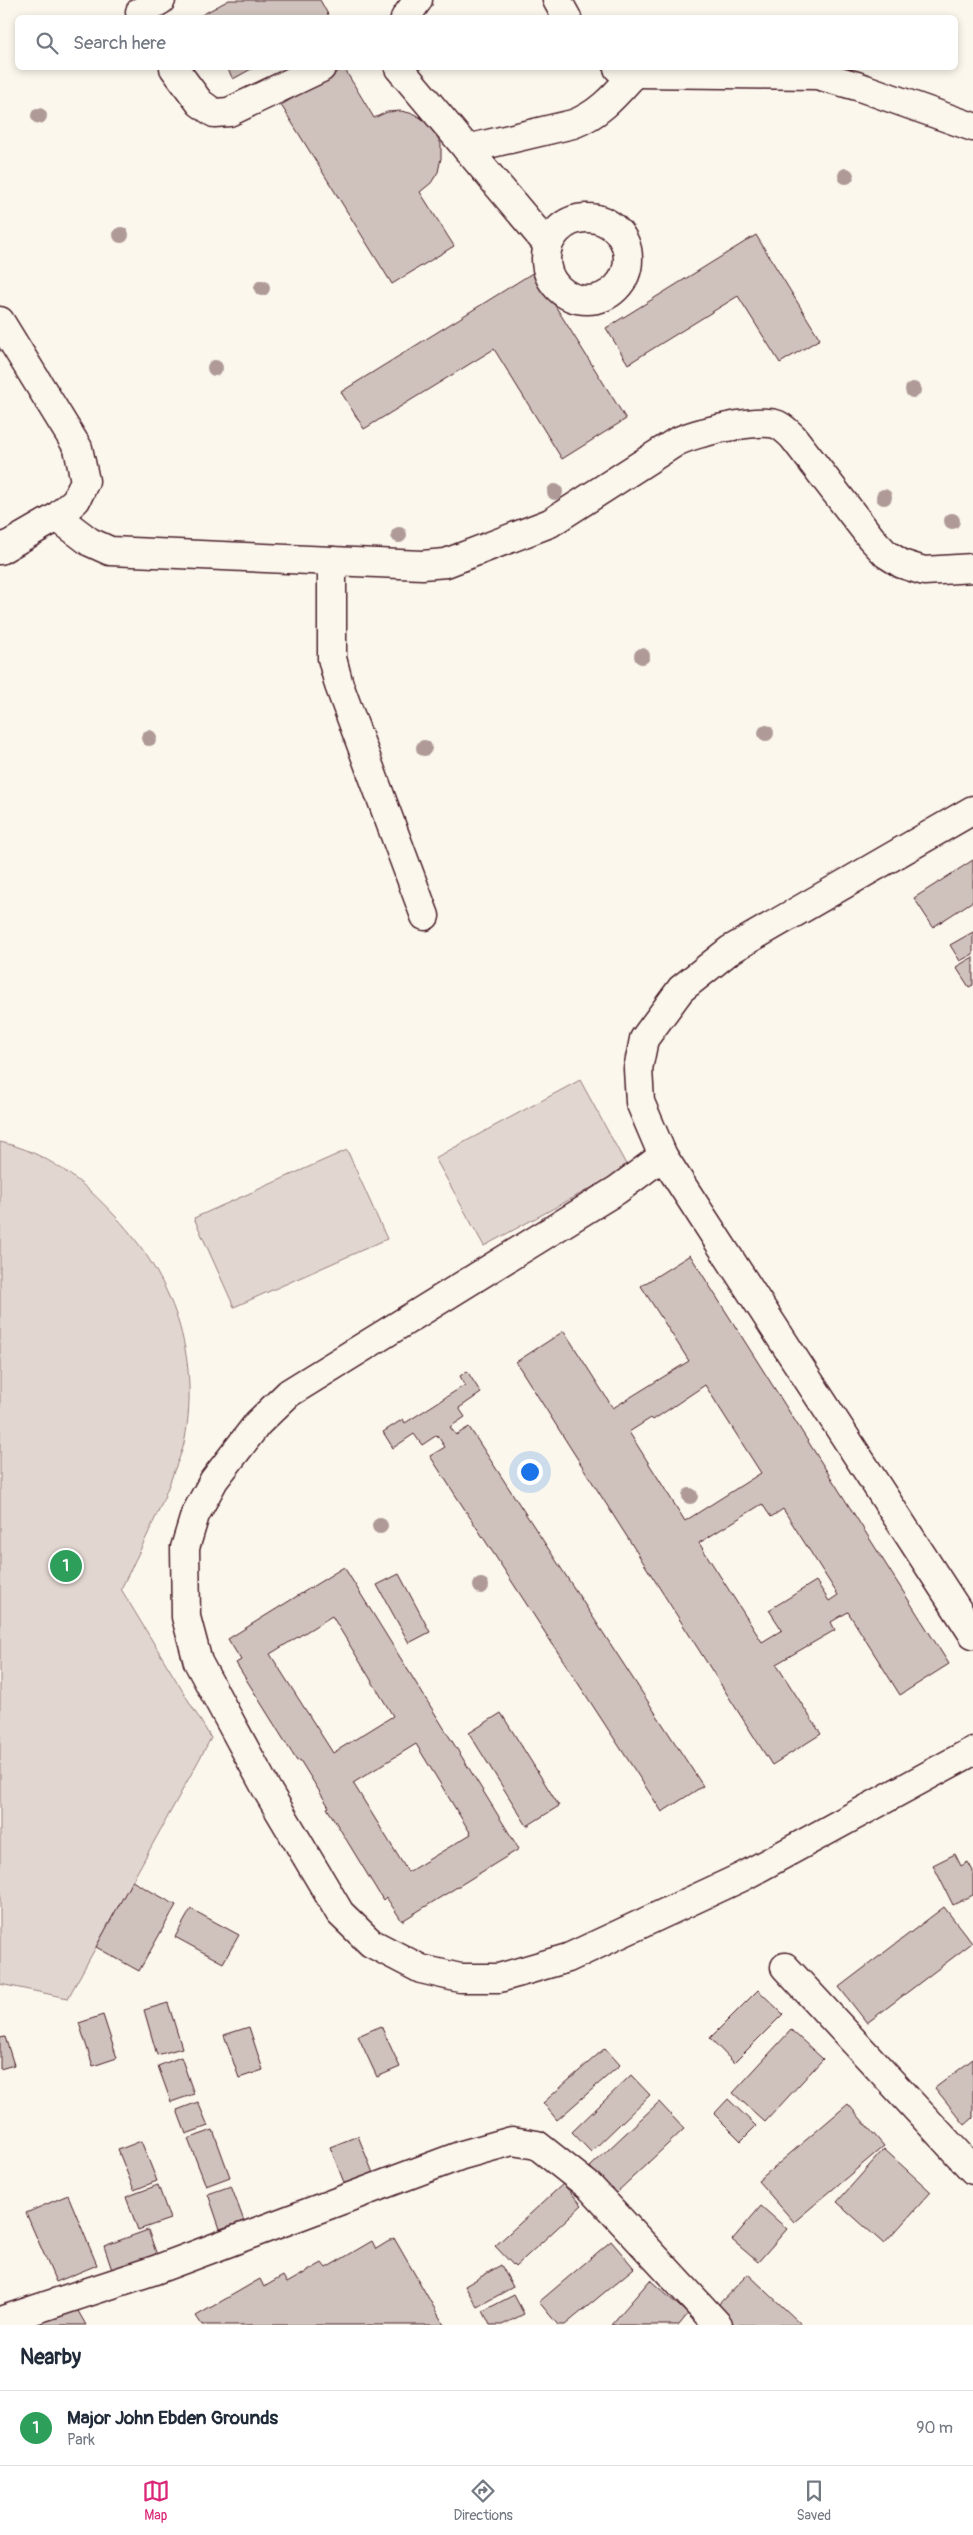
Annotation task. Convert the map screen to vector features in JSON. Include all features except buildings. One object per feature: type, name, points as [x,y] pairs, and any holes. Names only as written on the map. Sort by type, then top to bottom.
[{"type":"street","points":[[407,15],[417,0]]},
{"type":"street","points":[[557,0],[565,15]]},
{"type":"street","points":[[175,70],[200,104],[214,113],[229,112],[317,70]]},
{"type":"street","points":[[401,70],[548,245]]},
{"type":"street","points":[[467,149],[573,124],[589,118],[602,109],[627,70],[817,76],[857,86],[973,127]]},
{"type":"street","points":[[0,321],[78,448],[85,481],[76,500],[57,517],[0,550]]},
{"type":"street","points":[[57,517],[90,542],[110,551],[422,565],[446,562],[550,524],[694,434],[764,422],[779,426],[793,437],[871,538],[886,554],[902,564],[924,571],[973,568]]},
{"type":"street","points":[[332,561],[332,658],[425,916]]},
{"type":"street","points":[[973,810],[730,950],[681,989],[644,1039],[638,1069],[640,1102],[663,1156],[973,1634]]},
{"type":"street","points":[[663,1156],[617,1190],[288,1392],[258,1423],[214,1480],[195,1515],[186,1548],[186,1617],[198,1662],[267,1790],[340,1913],[371,1943],[421,1969],[460,1978],[499,1978],[568,1958],[742,1877],[973,1752]]},
{"type":"street","points":[[785,1968],[973,2170]]},
{"type":"street","points":[[0,2321],[155,2270],[462,2155],[512,2141],[537,2145],[590,2187],[718,2325]]},
{"type":"shaded area","points":[[580,1080],[628,1168],[484,1246],[435,1158]]},
{"type":"shaded area","points":[[0,1142],[33,1153],[64,1170],[104,1204],[136,1241],[153,1266],[167,1292],[178,1319],[189,1377],[189,1408],[182,1451],[156,1516],[121,1589],[211,1738],[68,1998],[0,1984]]},
{"type":"shaded area","points":[[347,1150],[387,1239],[234,1307],[194,1218]]},
{"type":"place","name":"Major John Ebden Grounds","points":[[66,1566]]}]
